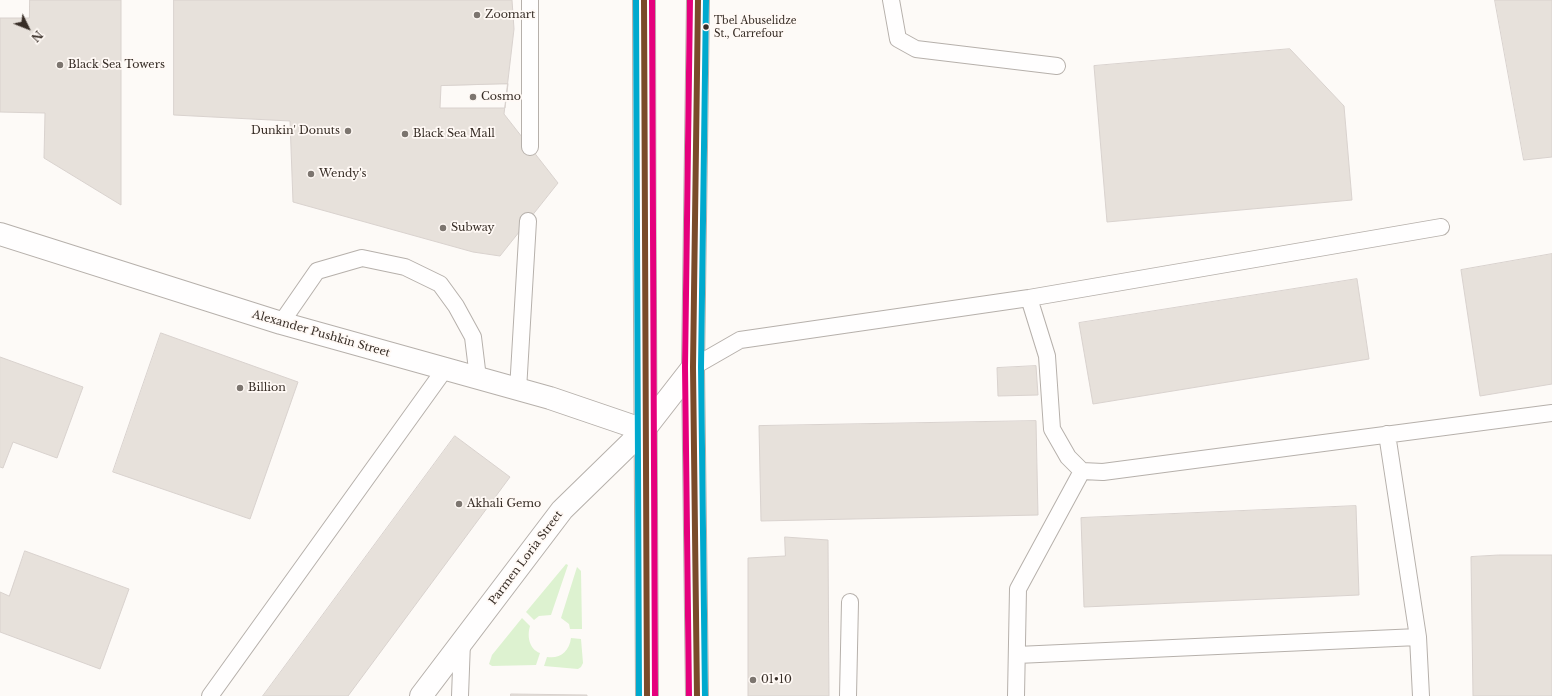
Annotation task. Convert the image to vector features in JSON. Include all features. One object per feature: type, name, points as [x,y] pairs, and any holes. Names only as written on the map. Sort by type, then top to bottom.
[{"type":"main road","points":[[644,0],[646,367],[644,430],[647,696]]},
{"type":"main road","points":[[697,696],[693,367],[698,0]]},
{"type":"main road","name":"Alexander Pushkin Street","points":[[0,234],[281,323],[550,398],[644,430]]},
{"type":"main road","name":"Parmen Loria Street","points":[[421,696],[562,510],[644,430],[693,367]]},
{"type":"lane","points":[[530,0],[530,147]]},
{"type":"lane","points":[[891,0],[898,39],[916,49],[1057,66]]},
{"type":"lane","points":[[518,390],[528,221]]},
{"type":"lane","points":[[693,367],[740,340],[1029,298],[1441,227]]},
{"type":"lane","points":[[281,323],[317,271],[362,258],[405,267],[440,284],[456,306],[472,336],[478,378]]},
{"type":"lane","points":[[1029,298],[1047,356],[1052,429],[1068,457],[1082,471],[1103,472],[1552,413]]},
{"type":"lane","points":[[210,696],[445,369]]},
{"type":"lane","points":[[1387,434],[1418,637],[1421,696]]},
{"type":"lane","points":[[1016,696],[1018,590],[1082,471]]},
{"type":"lane","points":[[848,696],[850,602]]},
{"type":"lane","points":[[1017,655],[1418,637]]},
{"type":"lane","points":[[460,696],[462,642]]},
{"type":"green space","points":[[566,564],[568,565],[551,615],[539,616],[534,620],[526,612]]},
{"type":"green space","points":[[577,567],[581,571],[582,629],[570,629],[569,624],[561,618]]},
{"type":"green space","points":[[522,618],[530,626],[529,638],[531,645],[540,653],[536,665],[492,666],[489,664],[492,655]]},
{"type":"green space","points":[[571,638],[581,639],[583,663],[581,667],[578,669],[544,666],[547,657],[560,656],[566,651]]},
{"type":"building","name":"Black Sea Towers","points":[[30,0],[121,0],[121,205],[44,158],[45,113],[0,112],[0,18],[29,18]]},
{"type":"building","name":"Black Sea Mall","points":[[174,0],[512,0],[514,29],[504,114],[558,183],[500,256],[473,252],[293,202],[290,121],[174,115]]},
{"type":"building","points":[[1495,0],[1552,0],[1552,157],[1524,160]]},
{"type":"building","points":[[1290,49],[1344,106],[1352,200],[1107,222],[1094,66]]},
{"type":"building","name":"Cosmo","points":[[508,84],[505,108],[440,108],[441,86]]},
{"type":"building","points":[[1552,254],[1552,384],[1480,396],[1461,270]]},
{"type":"building","points":[[1357,279],[1369,359],[1093,404],[1079,323]]},
{"type":"building","points":[[161,333],[298,382],[250,519],[113,472]]},
{"type":"building","points":[[0,357],[83,387],[57,458],[13,442],[3,468],[0,467]]},
{"type":"building","points":[[1036,366],[1038,395],[998,396],[997,368]]},
{"type":"building","points":[[1036,421],[1038,515],[761,521],[759,426]]},
{"type":"building","points":[[455,436],[510,477],[348,696],[263,696]]},
{"type":"building","points":[[1356,506],[1359,595],[1084,607],[1081,518]]},
{"type":"building","points":[[785,537],[828,540],[829,696],[748,696],[748,558],[785,556]]},
{"type":"building","points":[[25,551],[129,589],[100,669],[0,632],[0,592],[9,596]]},
{"type":"building","points":[[1499,555],[1552,555],[1552,696],[1473,696],[1471,557]]},
{"type":"building","points":[[511,694],[587,695],[587,696],[511,696]]},
{"type":"transit line","points":[[636,0],[639,696]]},
{"type":"transit line","points":[[644,0],[647,696]]},
{"type":"transit line","points":[[652,0],[655,696]]},
{"type":"transit line","points":[[689,696],[685,367],[690,0]]},
{"type":"transit line","points":[[697,696],[693,367],[698,0]]},
{"type":"transit line","points":[[705,696],[701,367],[706,0]]},
{"type":"place","name":"Zoomart","points":[[477,15]]},
{"type":"place","name":"Tbel Abuselidze St., Carrefour","points":[[706,27]]},
{"type":"place","name":"Black Sea Towers","points":[[60,65]]},
{"type":"place","name":"Cosmo","points":[[473,97]]},
{"type":"place","name":"Dunkin' Donuts","points":[[348,131]]},
{"type":"place","name":"Black Sea Mall","points":[[405,134]]},
{"type":"place","name":"Wendy's","points":[[311,174]]},
{"type":"place","name":"Subway","points":[[443,228]]},
{"type":"place","name":"Billion","points":[[240,388]]},
{"type":"place","name":"Akhali Gemo","points":[[459,504]]},
{"type":"place","name":"01•10","points":[[753,680]]}]
